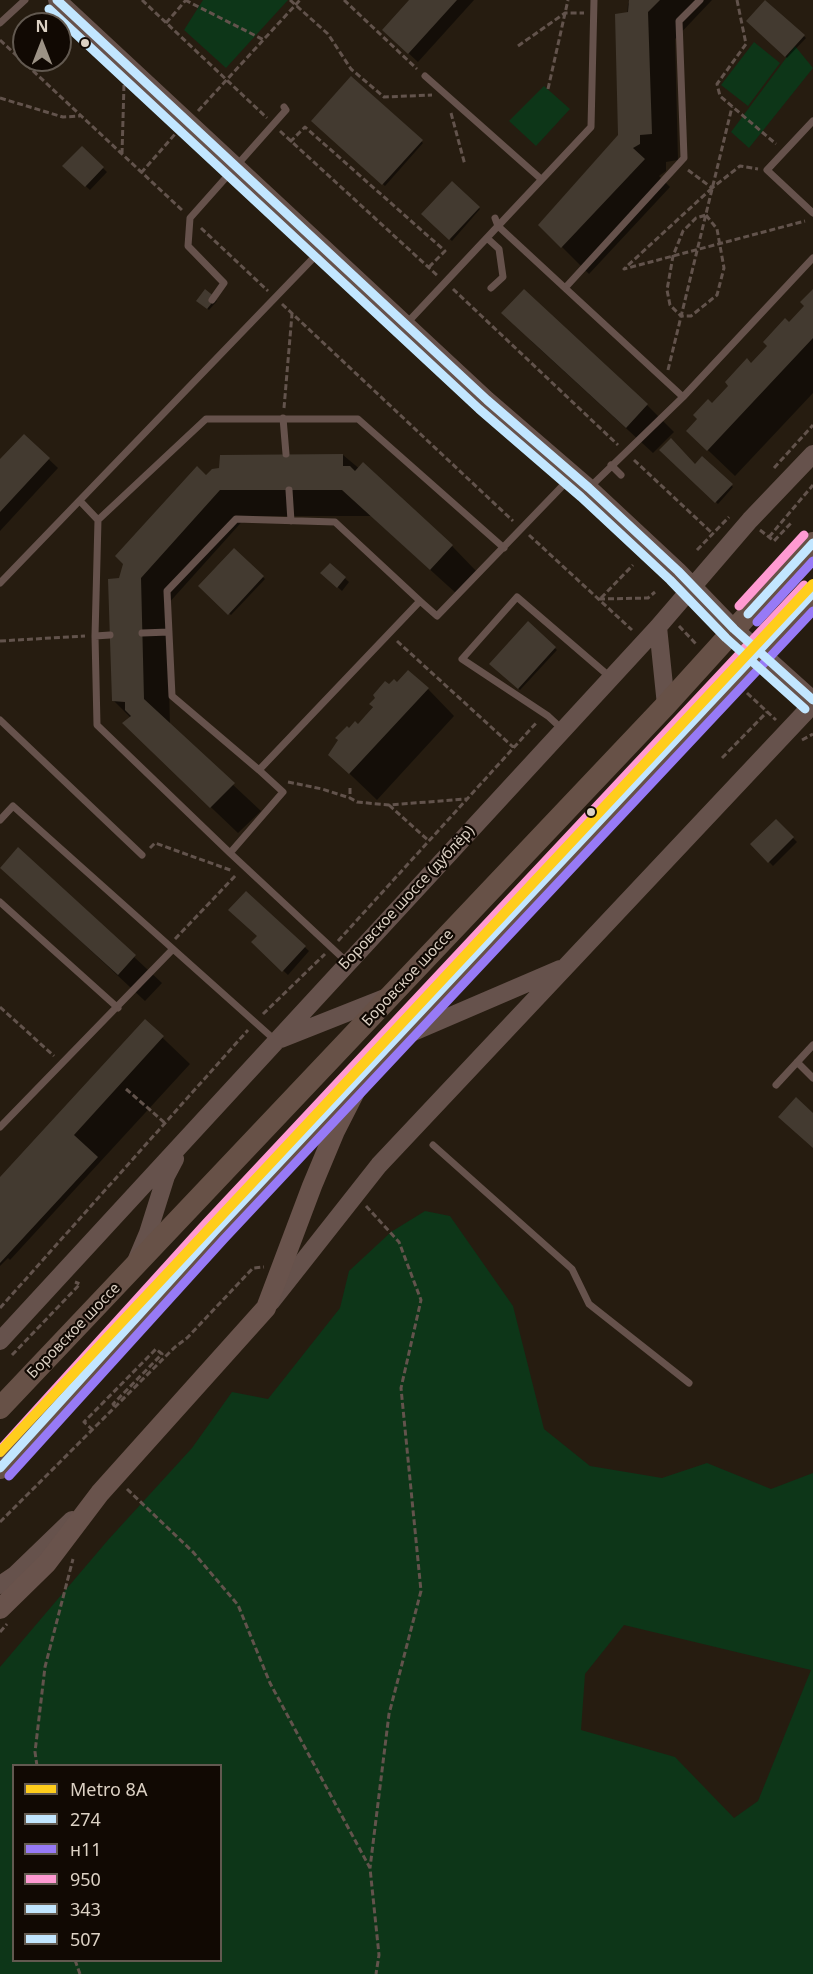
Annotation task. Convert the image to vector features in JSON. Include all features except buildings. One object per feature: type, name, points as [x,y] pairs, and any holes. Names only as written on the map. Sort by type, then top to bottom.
[{"type":"main road","name":"Боровское шоссе","points":[[0,1408],[666,705],[813,543]]},
{"type":"main road","points":[[0,1468],[215,1231],[758,650],[812,598]]},
{"type":"main road","points":[[4,1616],[100,1493],[267,1308],[335,1131],[367,1069]]},
{"type":"street","points":[[57,0],[487,400],[589,488],[813,702],[569,965],[379,1165],[267,1308]]},
{"type":"street","name":"Боровское шоссе (дублёр)","points":[[6,1348],[184,1141],[610,677],[667,625],[692,587],[750,520],[813,454]]},
{"type":"street","points":[[666,705],[667,625]]},
{"type":"street","points":[[393,1041],[569,965]]},
{"type":"street","points":[[276,1041],[392,995]]},
{"type":"street","points":[[130,1272],[148,1233],[166,1176],[184,1141]]},
{"type":"street","points":[[0,1585],[15,1575],[100,1493]]},
{"type":"lane","points":[[0,23],[25,0]]},
{"type":"lane","points":[[406,324],[447,283],[591,127],[594,0]]},
{"type":"lane","points":[[565,288],[684,158],[679,21],[700,0]]},
{"type":"lane","points":[[425,76],[541,179]]},
{"type":"lane","points":[[212,300],[224,283],[188,246],[190,218],[286,110],[284,107]]},
{"type":"lane","points":[[813,121],[767,170],[813,213]]},
{"type":"lane","points":[[495,218],[498,226],[683,397]]},
{"type":"lane","points":[[487,238],[499,249],[502,277],[491,288]]},
{"type":"lane","points":[[0,583],[324,248]]},
{"type":"lane","points":[[589,488],[683,397],[813,258]]},
{"type":"lane","points":[[283,418],[286,454]]},
{"type":"lane","points":[[348,963],[97,725],[94,636],[98,520],[206,419],[358,418],[504,548]]},
{"type":"lane","points":[[611,465],[621,475]]},
{"type":"lane","points":[[230,853],[283,792],[172,696],[167,591],[236,519],[335,522],[436,616],[574,475]]},
{"type":"lane","points":[[289,490],[291,521]]},
{"type":"lane","points":[[80,501],[98,520]]},
{"type":"lane","points":[[563,730],[548,716],[462,659],[517,597],[610,677]]},
{"type":"lane","points":[[259,770],[420,601]]},
{"type":"lane","points":[[142,633],[169,632]]},
{"type":"lane","points":[[94,636],[110,635]]},
{"type":"lane","points":[[0,720],[142,855]]},
{"type":"lane","points":[[0,820],[13,806],[276,1041]]},
{"type":"lane","points":[[0,902],[118,1008]]},
{"type":"lane","points":[[0,1126],[118,1008],[171,947]]},
{"type":"lane","points":[[776,1085],[813,1045]]},
{"type":"lane","points":[[797,1062],[813,1078]]},
{"type":"lane","points":[[433,1145],[572,1269],[589,1304],[689,1383]]},
{"type":"path","points":[[142,0],[290,142],[447,283],[712,533]]},
{"type":"path","points":[[166,23],[185,0],[264,40]]},
{"type":"path","points":[[290,0],[328,34],[351,69],[384,98],[446,95],[465,165]]},
{"type":"path","points":[[141,172],[300,0]]},
{"type":"path","points":[[344,0],[425,76]]},
{"type":"path","points":[[548,89],[568,0]]},
{"type":"path","points":[[736,0],[746,44],[717,84],[720,96],[784,152]]},
{"type":"path","points":[[518,45],[565,13],[594,12]]},
{"type":"path","points":[[1,42],[632,630],[626,637]]},
{"type":"path","points":[[122,154],[126,63]]},
{"type":"path","points":[[0,98],[63,117],[81,116]]},
{"type":"path","points":[[666,381],[732,107]]},
{"type":"path","points":[[290,142],[304,127],[445,251],[428,268]]},
{"type":"path","points":[[679,164],[712,188]]},
{"type":"path","points":[[767,170],[740,166],[712,188],[624,269],[813,219]]},
{"type":"path","points":[[706,215],[717,229],[724,268],[717,294],[692,316],[681,316],[670,305],[667,290],[673,256],[682,231],[696,218],[706,215]]},
{"type":"path","points":[[284,405],[292,314]]},
{"type":"path","points":[[769,537],[813,484]]},
{"type":"path","points":[[758,528],[774,542],[791,523]]},
{"type":"path","points":[[599,599],[633,565]]},
{"type":"path","points":[[599,599],[648,598],[655,592]]},
{"type":"path","points":[[648,598],[654,604]]},
{"type":"path","points":[[667,625],[700,648]]},
{"type":"path","points":[[388,634],[513,747]]},
{"type":"path","points":[[0,641],[94,636]]},
{"type":"path","points":[[747,693],[781,725]]},
{"type":"path","points":[[722,758],[767,712]]},
{"type":"path","points":[[0,1308],[255,1022],[332,948],[513,747],[537,722],[548,716]]},
{"type":"path","points":[[276,786],[287,782],[350,798],[357,802],[389,805],[468,799]]},
{"type":"path","points":[[350,788],[350,798]]},
{"type":"path","points":[[389,805],[429,841]]},
{"type":"path","points":[[142,855],[155,843],[238,873],[171,947]]},
{"type":"path","points":[[0,1008],[62,1064]]},
{"type":"path","points":[[126,1089],[165,1123]]},
{"type":"path","points":[[358,1214],[371,1196]]},
{"type":"path","points":[[365,1205],[399,1242],[421,1300],[401,1388],[422,1592],[389,1714],[370,1868],[379,1955],[376,1974]]},
{"type":"path","points":[[0,1522],[187,1338],[253,1268],[281,1267]]},
{"type":"path","points":[[6,1348],[34,1332]]},
{"type":"path","points":[[93,1430],[84,1422],[156,1349],[162,1354],[113,1404],[115,1407]]},
{"type":"path","points":[[124,1487],[193,1552],[238,1605],[270,1683],[370,1868]]},
{"type":"path","points":[[37,1764],[35,1752],[45,1667],[74,1555],[65,1564]]},
{"type":"path","points":[[0,1632],[4,1616]]},
{"type":"green space","points":[[203,0],[288,0],[226,68],[184,30]]},
{"type":"green space","points":[[754,42],[780,63],[748,106],[721,85]]},
{"type":"green space","points":[[795,46],[813,68],[749,148],[731,132]]},
{"type":"green space","points":[[544,86],[570,109],[536,146],[509,121]]},
{"type":"green space","points":[[425,1211],[450,1216],[513,1306],[544,1429],[590,1466],[662,1478],[707,1463],[771,1489],[813,1473],[813,1974],[0,1974],[0,1667],[108,1540],[192,1448],[232,1392],[268,1399],[340,1308],[349,1271],[391,1232]],"holes":[[[624,1625],[811,1670],[758,1801],[734,1818],[675,1757],[581,1730],[585,1674]]]},
{"type":"metro line","name":"8А","points":[[0,1452],[813,584]]},
{"type":"transit line","name":"343","points":[[57,0],[487,400],[589,488],[678,571],[734,629],[813,700]]},
{"type":"transit line","name":"507","points":[[49,9],[479,409],[581,497],[670,580],[726,638],[805,709]]},
{"type":"transit line","name":"950","points":[[739,606],[804,535]]},
{"type":"transit line","name":"274","points":[[748,614],[813,543]]},
{"type":"transit line","name":"н11","points":[[757,622],[813,561]]},
{"type":"transit line","name":"950","points":[[0,1450],[206,1223],[804,585]]},
{"type":"transit line","name":"274","points":[[0,1468],[215,1231],[813,593]]},
{"type":"transit line","name":"н11","points":[[9,1476],[224,1239],[813,611]]}]
